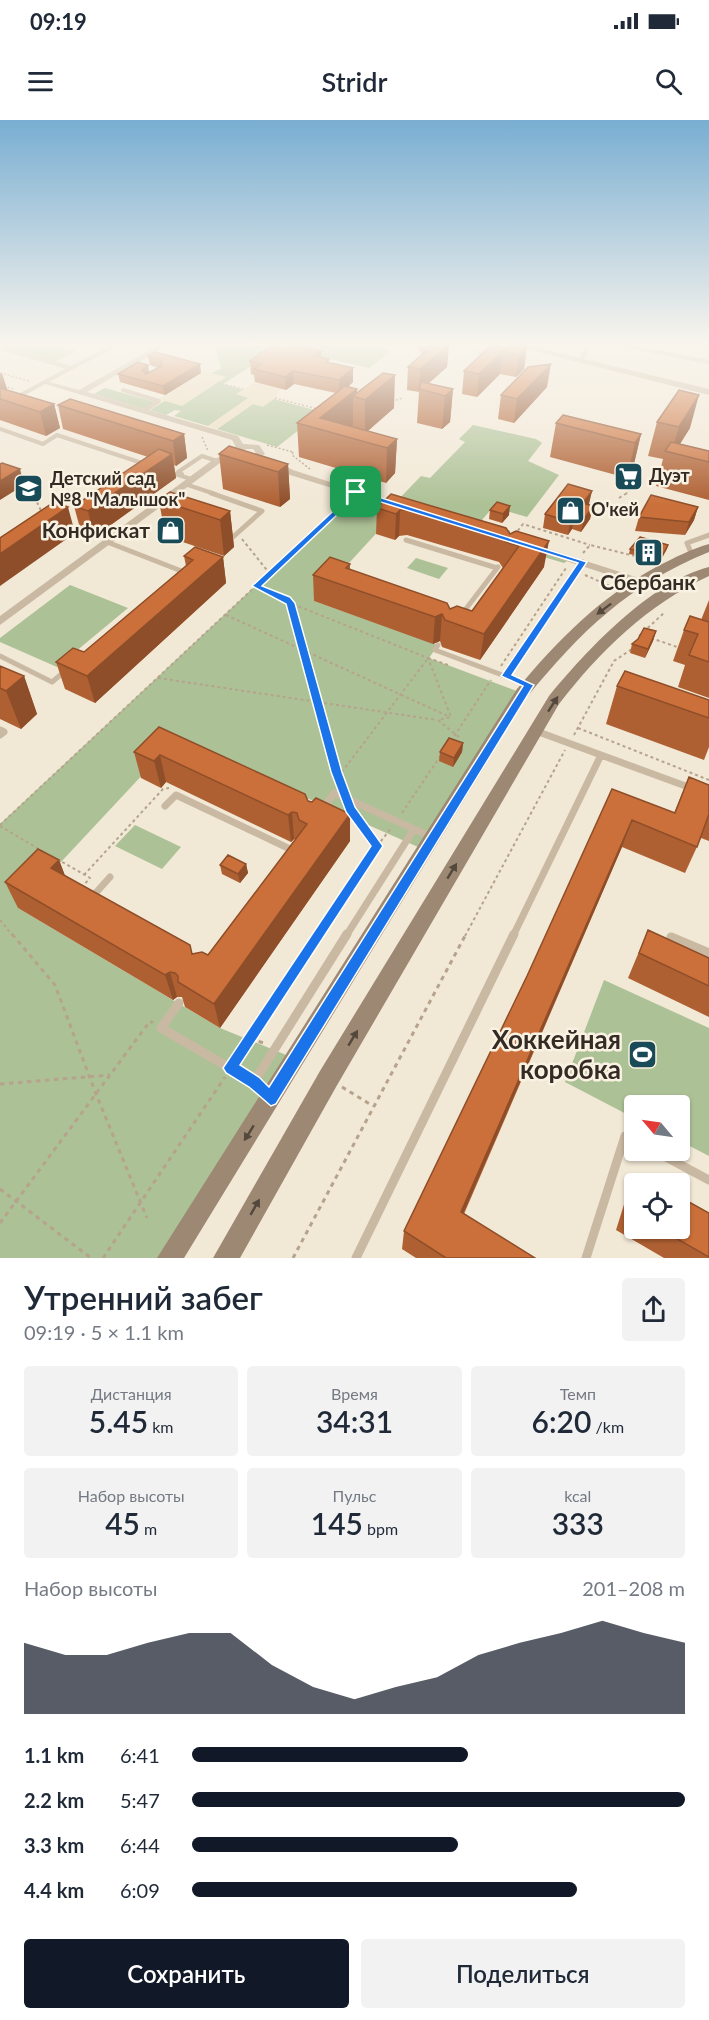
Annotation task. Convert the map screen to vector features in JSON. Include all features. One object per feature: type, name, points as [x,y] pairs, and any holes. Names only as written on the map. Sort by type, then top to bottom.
[{"type":"main road","points":[[170,1258],[529,685],[570,637],[597,613],[642,581],[700,551]]},
{"type":"main road","points":[[226,1258],[328,1079],[561,691],[597,648],[623,624],[669,591],[709,570]]},
{"type":"street","points":[[98,398],[235,438],[242,447]]},
{"type":"street","points":[[234,455],[235,450],[242,447],[256,447],[261,452],[259,456]]},
{"type":"street","points":[[0,621],[107,542],[156,510],[213,458],[234,455],[244,460],[259,456],[290,472],[410,509]]},
{"type":"street","points":[[528,545],[669,591]]},
{"type":"lane","points":[[10,400],[14,398]]},
{"type":"lane","points":[[144,411],[159,401],[150,398]]},
{"type":"lane","points":[[0,429],[44,444],[57,435],[146,465]]},
{"type":"lane","points":[[190,480],[178,472],[202,456],[213,458]]},
{"type":"lane","points":[[157,468],[262,511],[233,537],[223,534]]},
{"type":"lane","points":[[700,551],[687,543],[709,535]]},
{"type":"lane","points":[[406,540],[498,567],[458,619]]},
{"type":"lane","points":[[107,542],[184,572],[175,580]]},
{"type":"lane","points":[[506,676],[581,561]]},
{"type":"lane","points":[[436,648],[529,685]]},
{"type":"lane","points":[[0,656],[52,682],[70,667]]},
{"type":"lane","points":[[0,730],[4,732],[0,735]]},
{"type":"lane","points":[[536,730],[704,793]]},
{"type":"lane","points":[[356,1258],[601,755]]},
{"type":"lane","points":[[317,815],[334,794],[433,837]]},
{"type":"lane","points":[[165,807],[176,795],[294,847],[285,859]]},
{"type":"lane","points":[[254,1082],[414,829]]},
{"type":"lane","points":[[103,902],[93,896],[110,877]]},
{"type":"lane","points":[[671,937],[709,953]]},
{"type":"lane","points":[[179,1004],[161,1028],[254,1082],[271,1099]]},
{"type":"lane","points":[[586,1258],[624,1139]]},
{"type":"lane","points":[[674,1161],[709,1180]]},
{"type":"path","points":[[275,398],[327,411]]},
{"type":"path","points":[[383,404],[404,398]]},
{"type":"path","points":[[201,434],[213,458]]},
{"type":"path","points":[[293,452],[292,455],[298,461],[315,472]]},
{"type":"path","points":[[619,498],[626,495],[633,485]]},
{"type":"path","points":[[77,892],[90,878],[0,826],[356,492]]},
{"type":"path","points":[[37,502],[43,515]]},
{"type":"path","points":[[505,530],[516,533],[523,524],[656,561]]},
{"type":"path","points":[[497,671],[567,566],[581,561],[590,544]]},
{"type":"path","points":[[583,574],[618,590]]},
{"type":"path","points":[[256,586],[290,603],[428,658],[451,717]]},
{"type":"path","points":[[290,603],[338,777],[350,808],[377,846]]},
{"type":"path","points":[[293,1258],[614,662],[633,648],[640,635],[664,613]]},
{"type":"path","points":[[226,615],[451,717]]},
{"type":"path","points":[[640,635],[689,650]]},
{"type":"path","points":[[338,777],[436,648]]},
{"type":"path","points":[[158,678],[387,714],[438,720],[451,717]]},
{"type":"path","points":[[449,744],[491,680]]},
{"type":"path","points":[[438,720],[459,737]]},
{"type":"path","points":[[578,728],[709,780]]},
{"type":"path","points":[[103,1258],[377,846],[397,821],[442,753]]},
{"type":"path","points":[[84,875],[164,789],[173,787]]},
{"type":"path","points":[[0,920],[55,985],[96,1094],[147,1218]]},
{"type":"path","points":[[0,1223],[150,1021],[161,1028]]},
{"type":"path","points":[[0,1084],[110,1075]]},
{"type":"path","points":[[0,1189],[91,1258]]},
{"type":"green space","points":[[108,398],[141,398],[155,402],[145,409]]},
{"type":"green space","points":[[169,398],[249,398],[208,426],[174,416],[181,411],[175,410],[166,415],[150,410]]},
{"type":"green space","points":[[274,399],[322,412],[277,447],[217,429],[253,404],[263,406]]},
{"type":"green space","points":[[473,425],[536,439],[542,443],[528,461],[559,475],[527,517],[493,507],[477,526],[396,502],[421,476],[430,478],[465,442],[459,439]]},
{"type":"green space","points":[[356,492],[571,558],[564,563],[395,513],[314,601],[438,645],[429,658],[522,693],[425,850],[175,740],[18,908],[220,1028],[296,1059],[170,1258],[0,1258],[0,824]]},
{"type":"green space","points":[[416,558],[448,568],[439,579],[407,568]]},
{"type":"green space","points":[[70,585],[128,608],[57,667],[0,642],[0,638]]},
{"type":"green space","points":[[135,825],[181,847],[162,869],[115,846]]},
{"type":"green space","name":"Хоккейная коробка","points":[[604,980],[709,1028],[709,1156],[690,1146],[690,1095],[624,1095],[624,1113],[565,1082]]},
{"type":"shaded area","points":[[160,398],[194,398],[182,406]]},
{"type":"shaded area","points":[[248,398],[275,398],[263,407],[253,404],[217,429],[208,426]]},
{"type":"building","points":[[34,398],[54,404],[40,412],[0,399]]},
{"type":"building","points":[[329,398],[345,398],[320,418],[397,439],[387,448],[297,423]]},
{"type":"building","points":[[673,398],[697,398],[679,427],[657,422]]},
{"type":"building","points":[[70,399],[184,434],[173,441],[58,405]]},
{"type":"building","points":[[563,415],[641,434],[635,443],[556,423]]},
{"type":"building","points":[[671,442],[709,451],[709,462],[665,451]]},
{"type":"building","points":[[229,446],[288,464],[278,472],[219,454]]},
{"type":"building","points":[[159,449],[172,454],[88,511],[74,506]]},
{"type":"building","points":[[0,464],[20,469],[0,481]]},
{"type":"building","points":[[568,484],[592,491],[583,503],[593,506],[584,519],[575,516],[570,522],[545,514]]},
{"type":"building","points":[[170,492],[230,511],[220,520],[159,500]]},
{"type":"building","points":[[391,494],[506,528],[510,534],[516,531],[549,541],[484,634],[445,620],[442,614],[435,617],[313,575],[330,557],[350,564],[346,568],[447,603],[450,609],[457,606],[472,611],[519,546],[506,542],[503,536],[409,510],[400,510],[396,514],[377,508]]},
{"type":"building","points":[[651,495],[698,507],[689,522],[639,517]]},
{"type":"building","points":[[54,502],[68,507],[0,554],[0,538]]},
{"type":"building","points":[[497,502],[510,506],[503,514],[490,510]]},
{"type":"building","name":"Сбербанк","points":[[640,537],[668,545],[662,556],[630,549]]},
{"type":"building","points":[[195,547],[223,557],[87,676],[56,662],[73,648],[84,652],[193,560],[184,556]]},
{"type":"building","points":[[690,616],[709,622],[709,662],[689,655],[698,634],[684,630]]},
{"type":"building","points":[[644,628],[656,631],[648,649],[632,644]]},
{"type":"building","points":[[0,666],[24,676],[6,691],[0,688]]},
{"type":"building","points":[[625,671],[709,700],[709,718],[617,686]]},
{"type":"building","points":[[159,727],[305,794],[308,801],[312,802],[316,798],[350,814],[214,1004],[178,982],[178,976],[175,973],[170,972],[165,975],[5,882],[38,849],[59,860],[51,868],[190,945],[192,954],[202,952],[208,955],[307,824],[299,820],[297,813],[292,812],[288,815],[160,755],[154,761],[134,752]]},
{"type":"building","points":[[449,738],[463,743],[454,758],[440,752]]},
{"type":"building","points":[[689,777],[709,785],[709,814],[697,847],[632,820],[461,1212],[535,1258],[446,1258],[404,1231],[527,976],[612,789],[675,813]]},
{"type":"building","points":[[228,855],[246,864],[238,874],[220,865]]},
{"type":"building","points":[[648,930],[709,958],[709,986],[639,953]]},
{"type":"building","points":[[690,1203],[709,1213],[709,1257],[677,1239],[690,1239]]},
{"type":"place","name":"Дуэт","points":[[628,476]]},
{"type":"place","name":"Детский сад №8 \"Малышок\"","points":[[29,489]]},
{"type":"place","name":"О'кей","points":[[570,510]]},
{"type":"place","name":"Конфискат","points":[[171,531]]},
{"type":"place","name":"Сбербанк","points":[[648,552]]},
{"type":"place","name":"Хоккейная коробка","points":[[642,1055]]},
{"type":"route","points":[[356,492],[583,562],[506,676],[529,685],[271,1099],[254,1082],[231,1068],[377,846],[350,808],[336,772],[290,603],[256,586],[356,492]]}]
